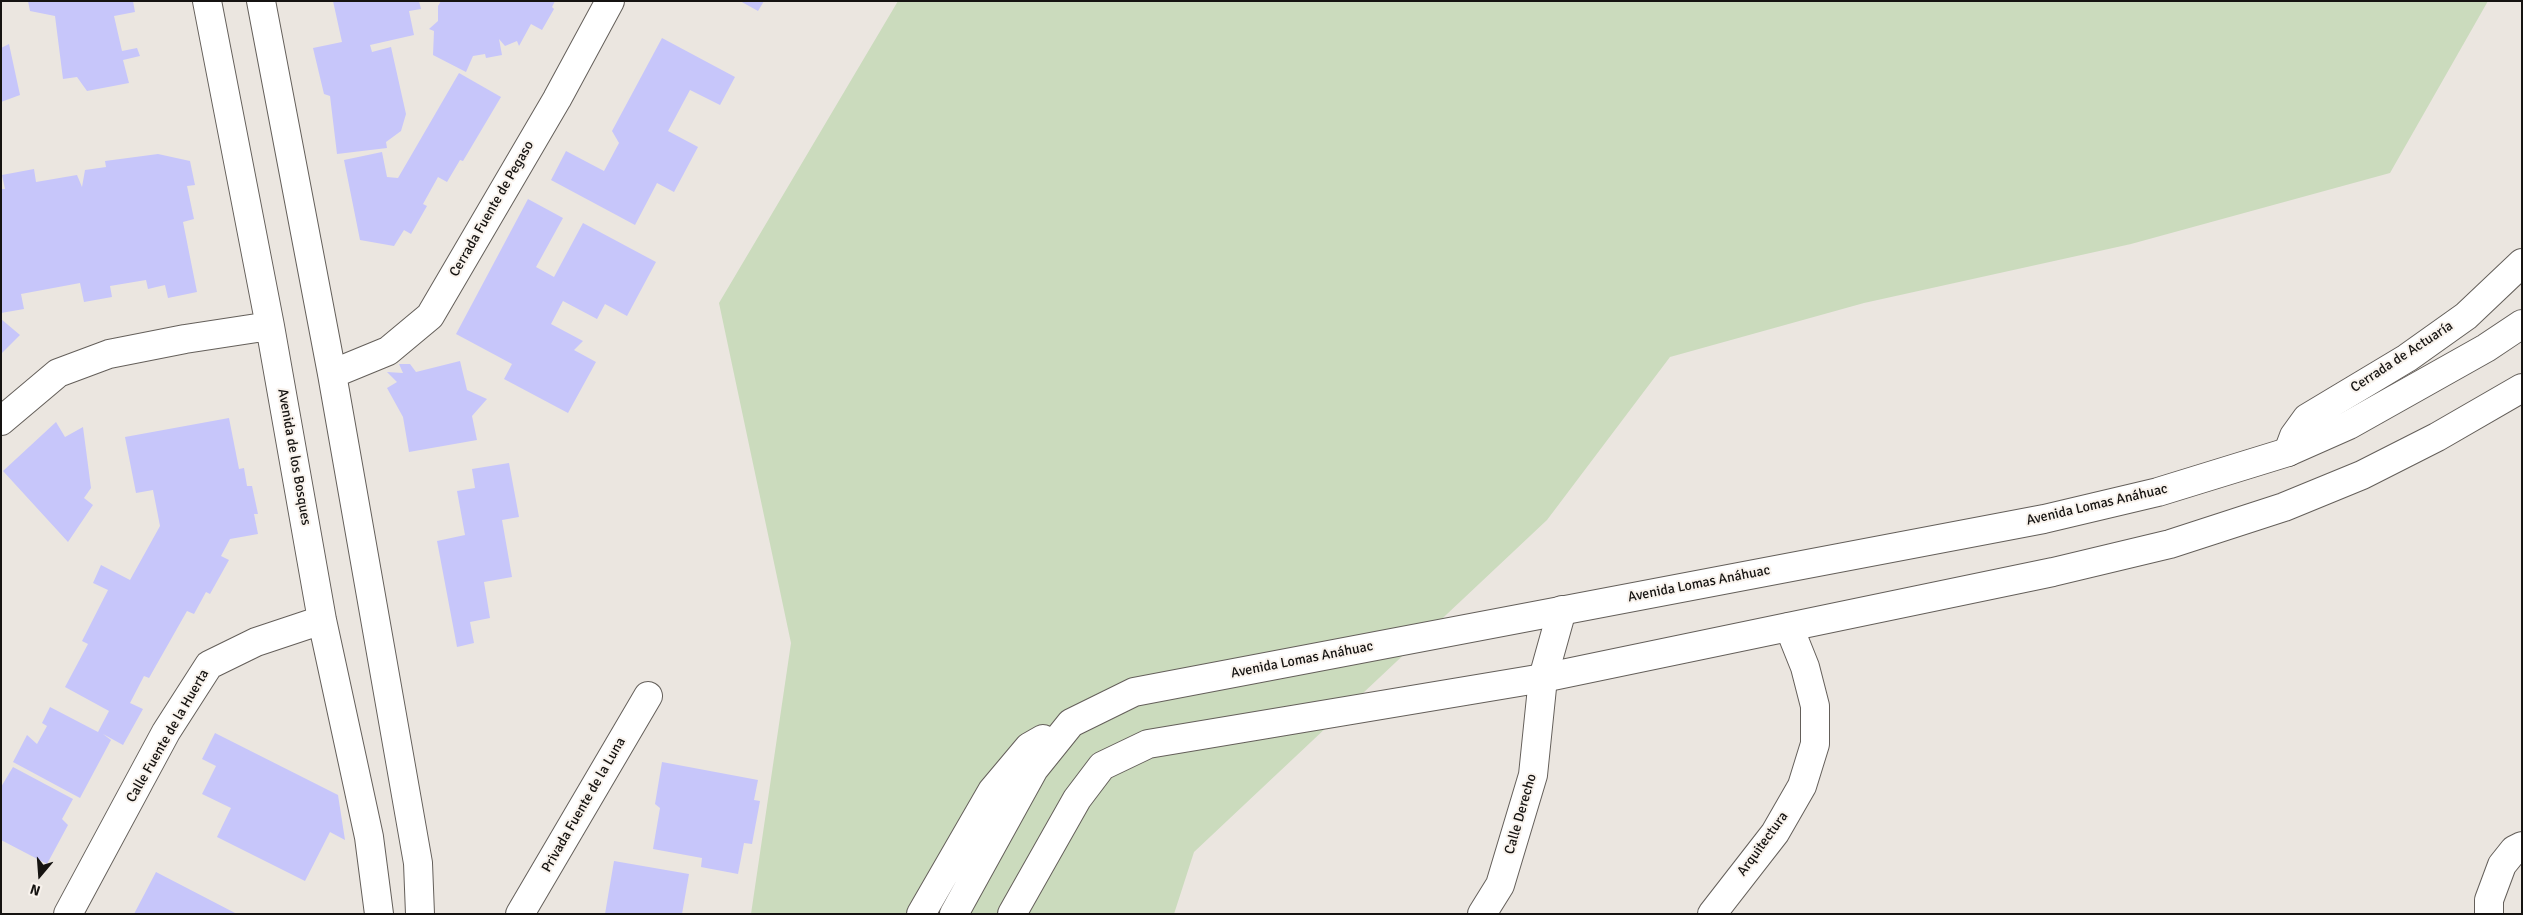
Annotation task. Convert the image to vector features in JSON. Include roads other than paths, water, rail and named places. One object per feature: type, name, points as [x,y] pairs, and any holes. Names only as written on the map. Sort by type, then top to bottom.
[{"type":"street","name":"Avenida de los Bosques","points":[[207,1],[270,326],[322,620],[369,837],[379,914]]},
{"type":"street","points":[[261,1],[332,374],[418,863],[420,914]]},
{"type":"street","name":"Cerrada Fuente de Pegaso","points":[[332,374],[388,351],[430,316],[557,99],[610,1]]},
{"type":"street","name":"Cerrada de Actuaría","points":[[2288,452],[2294,436],[2307,418],[2407,358],[2466,316],[2522,263]]},
{"type":"street","name":"Avenida Lomas Anáhuac","points":[[954,914],[1034,769],[1071,723],[1134,692],[2044,519],[2158,492],[2288,452],[2349,425],[2486,348],[2522,324]]},
{"type":"street","points":[[1,421],[58,374],[109,354],[185,339],[270,326]]},
{"type":"street","points":[[1012,914],[1077,800],[1102,766],[1148,744],[1543,678],[2053,572],[2170,544],[2284,507],[2362,475],[2437,437],[2522,388]]},
{"type":"street","name":"Calle Derecho","points":[[1482,914],[1500,885],[1533,775],[1543,678],[1562,610]]},
{"type":"street","name":"Calle Fuente de la Huerta","points":[[68,914],[166,732],[208,665],[256,642],[322,620]]},
{"type":"street","name":"Arquitectura","points":[[1712,914],[1775,832],[1802,786],[1815,744],[1814,706],[1805,667],[1789,627]]},
{"type":"street","name":"Privada Fuente de la Luna","points":[[520,914],[648,696]]},
{"type":"street","points":[[921,914],[992,791],[1029,747],[1071,723]]},
{"type":"street","points":[[2489,914],[2491,890],[2502,864],[2514,850],[2522,846]]}]
